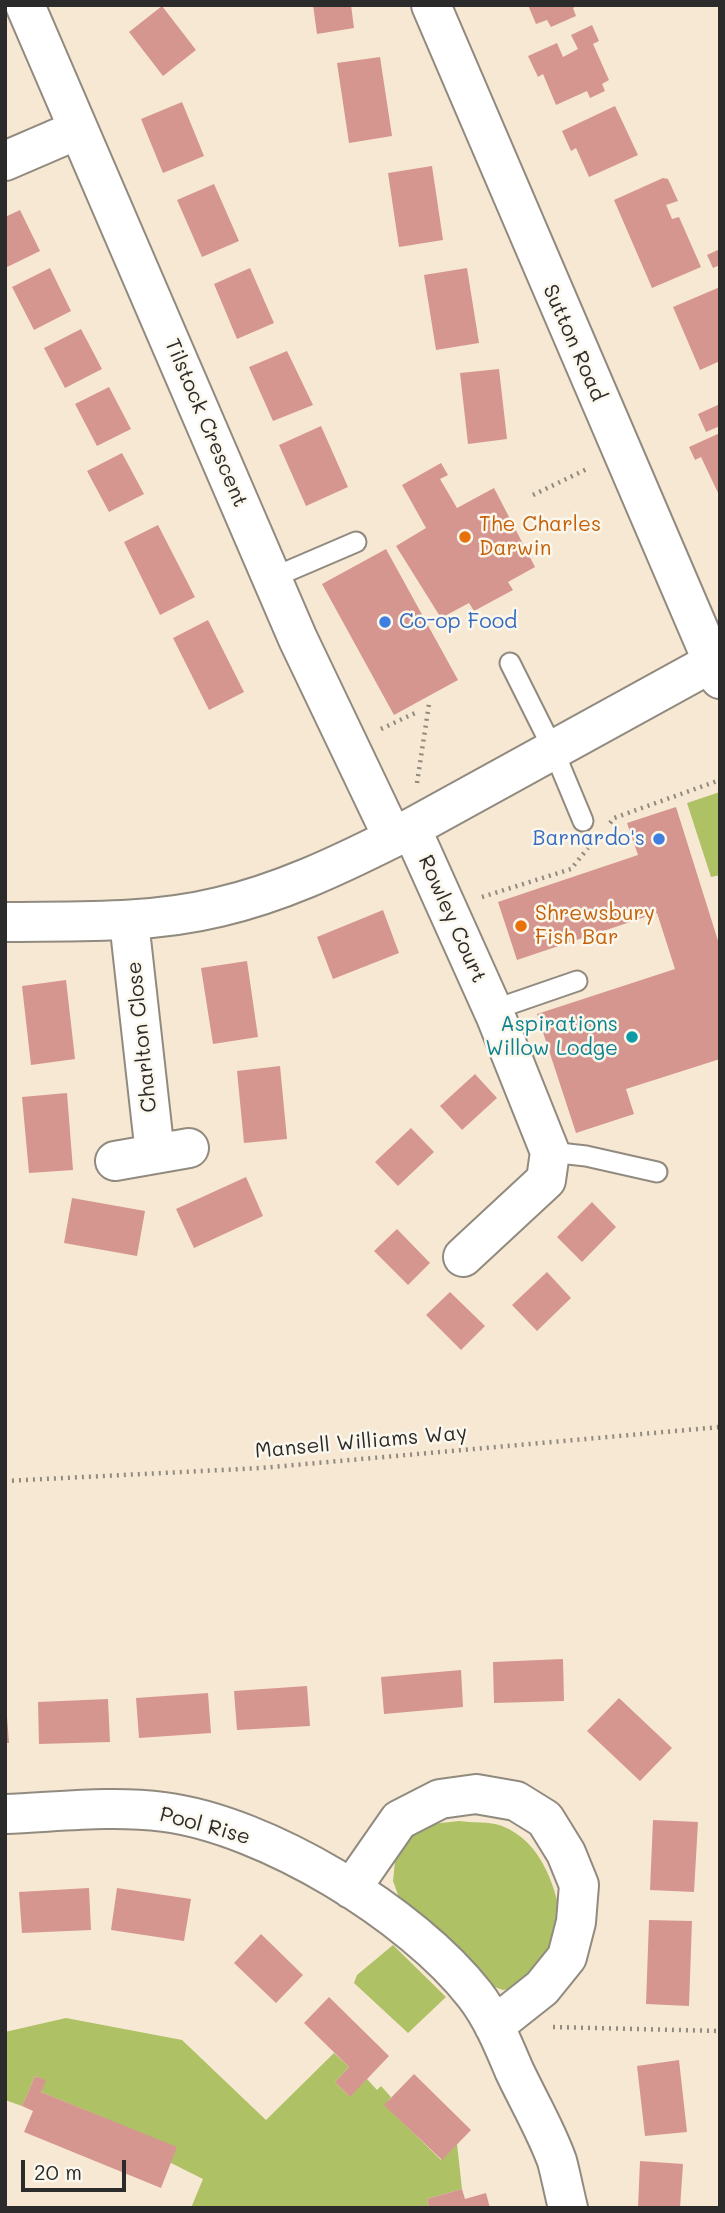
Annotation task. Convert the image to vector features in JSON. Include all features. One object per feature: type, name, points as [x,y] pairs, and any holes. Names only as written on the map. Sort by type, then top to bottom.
[{"type":"street","name":"Tilstock Crescent","points":[[25,5],[272,578],[412,827]]},
{"type":"street","name":"Sutton Road","points":[[431,5],[716,670]]},
{"type":"street","points":[[5,161],[77,130]]},
{"type":"street","points":[[5,922],[130,921],[219,907],[282,888],[339,865],[553,749],[716,670]]},
{"type":"street","name":"Rowley Court","points":[[412,827],[493,1010],[550,1153]]},
{"type":"street","name":"Charlton Close","points":[[114,1161],[172,1151],[130,921]]},
{"type":"street","points":[[463,1257],[546,1180],[550,1153]]},
{"type":"street","points":[[351,1889],[400,1820],[440,1798],[476,1794],[516,1801],[545,1819],[566,1853],[579,1885],[576,1922],[567,1957],[542,1988],[494,2026]]},
{"type":"street","name":"Pool Rise","points":[[5,1814],[118,1810],[166,1812],[222,1827],[270,1845],[351,1889],[403,1924],[475,1994],[494,2026],[556,2160],[568,2208]]},
{"type":"lane","points":[[272,578],[356,542]]},
{"type":"lane","points":[[510,663],[553,749],[583,821]]},
{"type":"lane","points":[[493,1010],[577,981]]},
{"type":"lane","points":[[550,1153],[637,1166],[657,1172]]},
{"type":"path","points":[[533,495],[597,465]]},
{"type":"path","points":[[412,827],[416,780],[429,704]]},
{"type":"path","name":"Mansell Williams Way","points":[[5,1481],[261,1468],[720,1427]]},
{"type":"path","points":[[550,2027],[720,2031]]},
{"type":"green space","points":[[720,792],[720,875],[711,877],[687,803]]},
{"type":"green space","points":[[459,1821],[497,1824],[516,1833],[538,1855],[552,1883],[563,1929],[522,1987],[503,1990],[486,1984],[401,1903],[393,1881],[395,1861],[410,1836],[432,1824]]},
{"type":"green space","points":[[393,1945],[446,1997],[408,2033],[354,1983],[357,1975]]},
{"type":"green space","points":[[66,2018],[182,2040],[266,2120],[334,2053],[349,2067],[335,2082],[349,2096],[367,2079],[377,2090],[381,2086],[391,2097],[385,2105],[441,2160],[457,2144],[462,2189],[427,2199],[429,2208],[191,2208],[203,2179],[171,2163],[107,2119],[41,2092],[45,2080],[35,2076],[22,2106],[5,2100],[5,2032]]},
{"type":"building","points":[[313,5],[351,5],[354,28],[317,34]]},
{"type":"building","points":[[528,5],[578,5],[573,8],[576,16],[551,27],[547,20],[536,24]]},
{"type":"building","points":[[162,6],[196,50],[163,76],[129,32]]},
{"type":"building","points":[[592,25],[599,41],[593,44],[609,80],[602,84],[605,91],[590,98],[587,91],[556,105],[543,74],[538,77],[528,56],[557,43],[563,57],[578,49],[571,35]]},
{"type":"building","points":[[380,57],[392,136],[349,143],[337,63]]},
{"type":"building","points":[[182,102],[204,156],[163,173],[141,119]]},
{"type":"building","points":[[615,106],[638,155],[589,177],[576,148],[571,151],[562,131]]},
{"type":"building","points":[[432,166],[443,240],[399,247],[388,173]]},
{"type":"building","points":[[663,178],[668,179],[678,201],[666,205],[672,219],[679,217],[701,267],[652,288],[614,200]]},
{"type":"building","points":[[214,184],[239,241],[202,257],[177,200]]},
{"type":"building","points":[[20,210],[40,251],[5,268],[5,217]]},
{"type":"building","points":[[720,249],[720,265],[713,268],[707,255]]},
{"type":"building","points":[[50,268],[71,311],[34,330],[12,287]]},
{"type":"building","points":[[250,268],[274,323],[237,339],[214,284]]},
{"type":"building","points":[[467,268],[479,343],[436,350],[424,275]]},
{"type":"building","points":[[720,287],[720,361],[700,370],[673,307]]},
{"type":"building","points":[[81,329],[102,369],[65,388],[44,348]]},
{"type":"building","points":[[287,351],[313,405],[273,421],[249,367]]},
{"type":"building","points":[[499,369],[507,439],[468,444],[460,373]]},
{"type":"building","points":[[109,387],[131,429],[97,446],[75,404]]},
{"type":"building","points":[[720,404],[720,426],[706,432],[698,414]]},
{"type":"building","points":[[321,426],[348,487],[306,506],[279,445]]},
{"type":"building","points":[[720,433],[720,497],[701,457],[695,460],[689,447]]},
{"type":"building","points":[[122,453],[144,494],[109,512],[87,471]]},
{"type":"building","name":"The Charles Darwin","points":[[441,463],[448,475],[440,479],[457,508],[494,488],[535,567],[508,582],[513,590],[474,611],[469,603],[441,618],[396,546],[426,528],[402,485]]},
{"type":"building","points":[[158,525],[195,597],[160,615],[124,542]]},
{"type":"building","name":"Co-op Food","points":[[386,549],[458,680],[394,715],[322,584]]},
{"type":"building","points":[[208,620],[244,692],[209,710],[173,638]]},
{"type":"building","points":[[676,807],[720,947],[720,1059],[626,1089],[634,1114],[576,1133],[537,1014],[675,969],[657,913],[517,960],[498,902],[638,855],[627,823]]},
{"type":"building","points":[[383,910],[399,953],[333,979],[317,937]]},
{"type":"building","points":[[247,961],[258,1037],[213,1044],[201,968]]},
{"type":"building","points":[[66,980],[75,1059],[31,1065],[22,986]]},
{"type":"building","points":[[280,1066],[287,1139],[244,1143],[237,1071]]},
{"type":"building","points":[[475,1074],[497,1098],[462,1130],[440,1106]]},
{"type":"building","points":[[67,1093],[73,1170],[29,1173],[22,1097]]},
{"type":"building","points":[[411,1128],[434,1152],[398,1186],[375,1162]]},
{"type":"building","points":[[246,1177],[263,1216],[194,1248],[176,1209]]},
{"type":"building","points":[[72,1198],[145,1211],[137,1256],[64,1243]]},
{"type":"building","points":[[592,1202],[616,1227],[582,1262],[557,1237]]},
{"type":"building","points":[[397,1229],[430,1263],[408,1285],[374,1251]]},
{"type":"building","points":[[547,1272],[571,1298],[537,1331],[512,1305]]},
{"type":"building","points":[[450,1292],[485,1326],[461,1350],[426,1315]]},
{"type":"building","points":[[563,1659],[564,1701],[494,1703],[493,1662]]},
{"type":"building","points":[[461,1670],[463,1707],[384,1714],[381,1677]]},
{"type":"building","points":[[307,1686],[310,1726],[237,1730],[234,1691]]},
{"type":"building","points":[[208,1693],[211,1733],[139,1738],[136,1698]]},
{"type":"building","points":[[619,1698],[672,1748],[640,1781],[587,1731]]},
{"type":"building","points":[[108,1699],[110,1742],[39,1744],[38,1702]]},
{"type":"building","points":[[7,1717],[9,1743],[5,1743]]},
{"type":"building","points":[[653,1820],[698,1822],[694,1892],[650,1890]]},
{"type":"building","points":[[89,1888],[91,1930],[22,1933],[19,1892]]},
{"type":"building","points":[[117,1888],[191,1899],[184,1941],[111,1930]]},
{"type":"building","points":[[649,1920],[692,1921],[689,2006],[646,2004]]},
{"type":"building","points":[[261,1934],[303,1975],[276,2003],[234,1963]]},
{"type":"building","points":[[329,1997],[389,2056],[350,2097],[335,2082],[349,2067],[304,2023]]},
{"type":"building","points":[[679,2060],[687,2132],[645,2136],[637,2066]]},
{"type":"building","points":[[414,2074],[471,2130],[442,2160],[384,2105]]},
{"type":"building","points":[[35,2076],[46,2080],[41,2092],[177,2147],[161,2188],[24,2132],[33,2111],[22,2106]]},
{"type":"building","points":[[640,2161],[683,2164],[680,2208],[638,2208]]},
{"type":"building","points":[[462,2189],[465,2199],[486,2193],[490,2208],[429,2208],[427,2199]]},
{"type":"place","name":"The Charles Darwin","points":[[465,537]]},
{"type":"place","name":"Co-op Food","points":[[385,622]]},
{"type":"place","name":"Barnardo's","points":[[659,839]]},
{"type":"place","name":"Shrewsbury Fish Bar","points":[[521,926]]},
{"type":"place","name":"Aspirations Willow Lodge","points":[[632,1037]]}]
